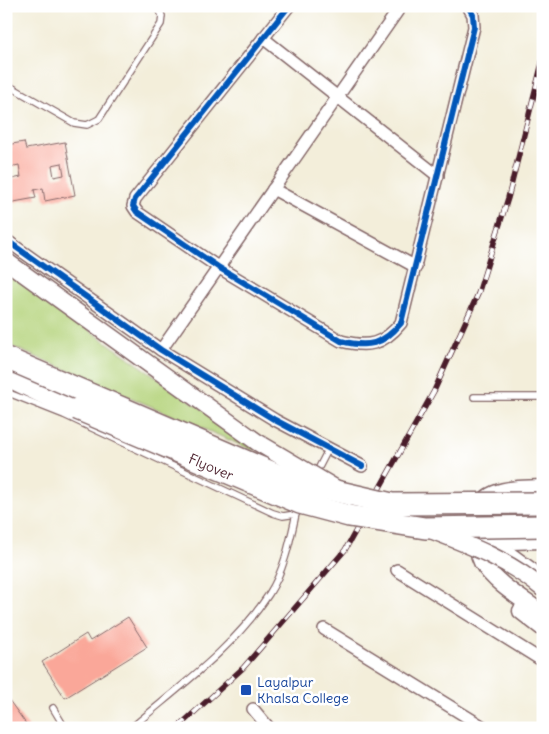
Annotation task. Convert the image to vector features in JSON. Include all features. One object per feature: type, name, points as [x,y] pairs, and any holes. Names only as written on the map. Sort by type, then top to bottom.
[{"type":"highway","name":"Flyover","points":[[6,358],[292,480],[392,504],[543,503]]},
{"type":"highway","name":"Flyover","points":[[6,375],[77,409],[300,503],[349,516],[425,528],[543,526]]},
{"type":"street","points":[[289,6],[134,199],[133,206],[137,212],[218,267],[340,341],[357,345],[374,344],[390,336],[401,323],[474,27],[473,15],[468,6]]},
{"type":"street","points":[[161,350],[402,6]]},
{"type":"street","points":[[263,38],[438,176]]},
{"type":"street","points":[[273,189],[416,267]]},
{"type":"street","points":[[6,240],[161,350],[275,420],[362,466]]},
{"type":"street","name":"Flyover","points":[[6,261],[258,442],[343,493]]},
{"type":"street","points":[[543,488],[497,492],[483,501],[475,518],[476,542],[482,562],[491,572],[543,614]]},
{"type":"street","name":"Flyover","points":[[425,528],[471,545],[509,564],[543,589]]},
{"type":"street","points":[[476,542],[543,540]]},
{"type":"street","points":[[476,542],[510,555],[543,580]]},
{"type":"street","points":[[397,570],[543,661]]},
{"type":"street","points":[[491,572],[499,593],[543,628]]},
{"type":"street","points":[[324,629],[485,728]]},
{"type":"street","points":[[253,709],[269,728]]},
{"type":"lane","points":[[6,84],[74,123],[87,125],[99,119],[161,24],[162,16],[158,6]]},
{"type":"lane","points":[[6,392],[64,415],[273,513],[283,516],[296,514]]},
{"type":"lane","points":[[474,397],[543,398]]},
{"type":"lane","points":[[308,490],[329,448]]},
{"type":"lane","points":[[131,728],[214,657],[248,623],[270,593],[287,554],[296,514],[304,498]]},
{"type":"lane","points":[[53,708],[65,728]]},
{"type":"green space","points":[[6,272],[255,447],[252,450],[6,344]]},
{"type":"building","points":[[24,142],[26,149],[65,142],[75,195],[45,201],[43,188],[34,190],[36,198],[8,203],[6,145]],"holes":[[[62,163],[64,175],[54,177],[52,165]],[[19,165],[21,177],[12,179],[10,167]]]},
{"type":"building","points":[[128,617],[147,647],[65,698],[42,662],[86,634],[90,641]]},
{"type":"building","points":[[6,696],[29,728],[6,728]]},
{"type":"railway","points":[[177,728],[243,668],[345,550],[434,391],[478,294],[508,198],[543,59]]},
{"type":"cycle path","points":[[289,6],[135,199],[133,206],[137,212],[218,267],[341,341],[359,344],[374,343],[381,340],[401,323],[474,27],[473,15],[468,6]]},
{"type":"cycle path","points":[[6,240],[161,350],[275,420],[362,466]]},
{"type":"place","name":"Layalpur Khalsa College","points":[[246,690]]}]
